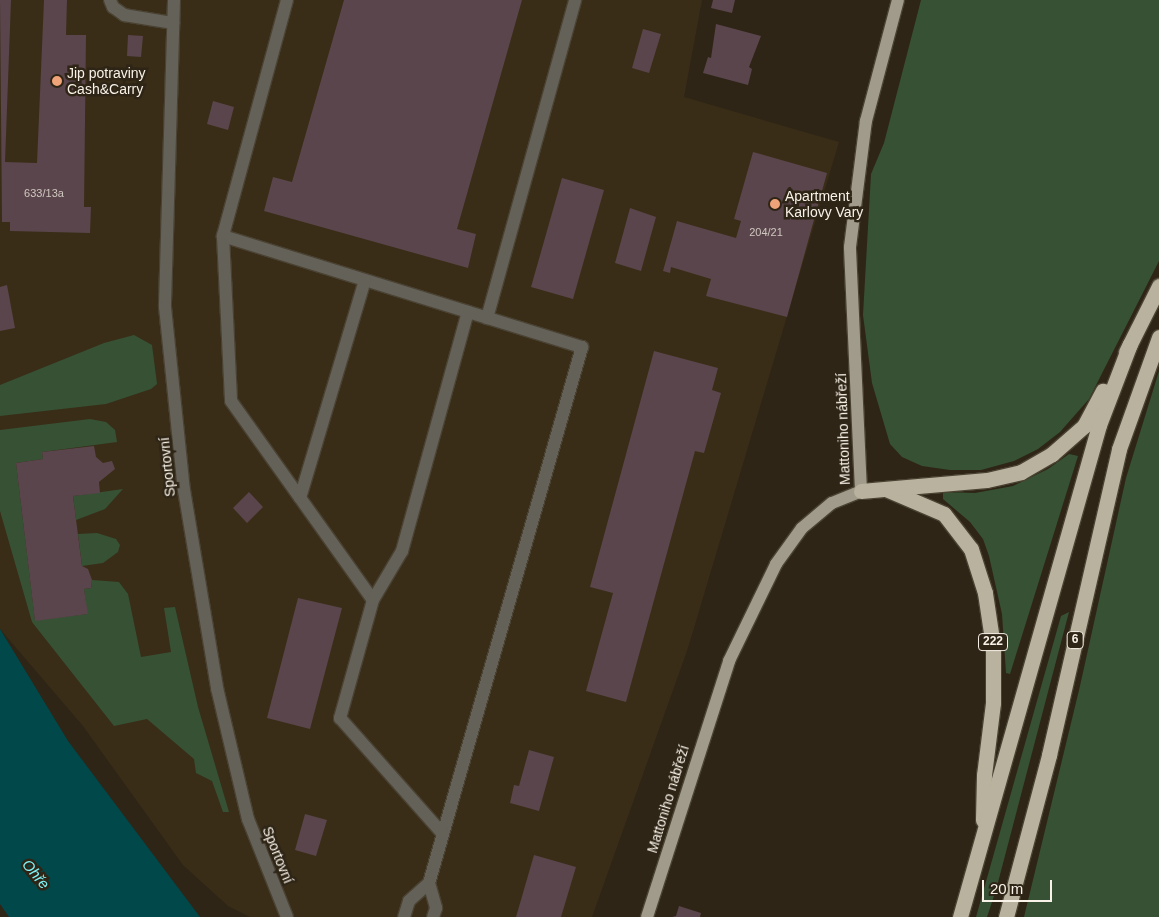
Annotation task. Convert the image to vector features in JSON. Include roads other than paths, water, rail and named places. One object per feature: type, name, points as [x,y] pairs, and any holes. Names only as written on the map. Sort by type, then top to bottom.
[{"type":"highway","points":[[886,489],[987,480],[1020,472],[1052,454],[1084,426],[1130,344],[1159,286]]},
{"type":"highway","name":"6","points":[[1006,917],[1049,755],[1119,449],[1159,337]]},
{"type":"highway","points":[[960,917],[983,844],[1099,425],[1130,344]]},
{"type":"highway","name":"222","points":[[861,491],[886,489],[944,514],[971,549],[985,593],[993,646],[993,703],[984,775],[983,844]]},
{"type":"main road","name":"Mattoniho nábřeží","points":[[647,917],[729,660],[776,564],[802,528],[832,503],[861,491],[850,247],[866,121],[898,0]]},
{"type":"street","points":[[110,0],[113,8],[124,15],[173,23]]},
{"type":"street","name":"Sportovní","points":[[174,0],[165,307],[184,490],[217,688],[246,809],[287,917]]},
{"type":"street","points":[[286,0],[223,236],[231,401],[373,600]]},
{"type":"street","points":[[487,318],[575,0]]},
{"type":"street","points":[[223,236],[582,347],[429,883],[436,908],[433,917]]},
{"type":"street","points":[[300,498],[365,280]]},
{"type":"street","points":[[443,834],[340,718],[373,600],[402,551],[468,312]]},
{"type":"street","points":[[404,917],[409,900],[429,883]]},
{"type":"water","name":"Ohře","points":[[0,629],[68,741],[200,917],[9,917],[0,904]]},
{"type":"place","name":"Jip potraviny Cash&Carry","points":[[57,81]]},
{"type":"place","name":"Apartment Karlovy Vary","points":[[775,204]]}]
